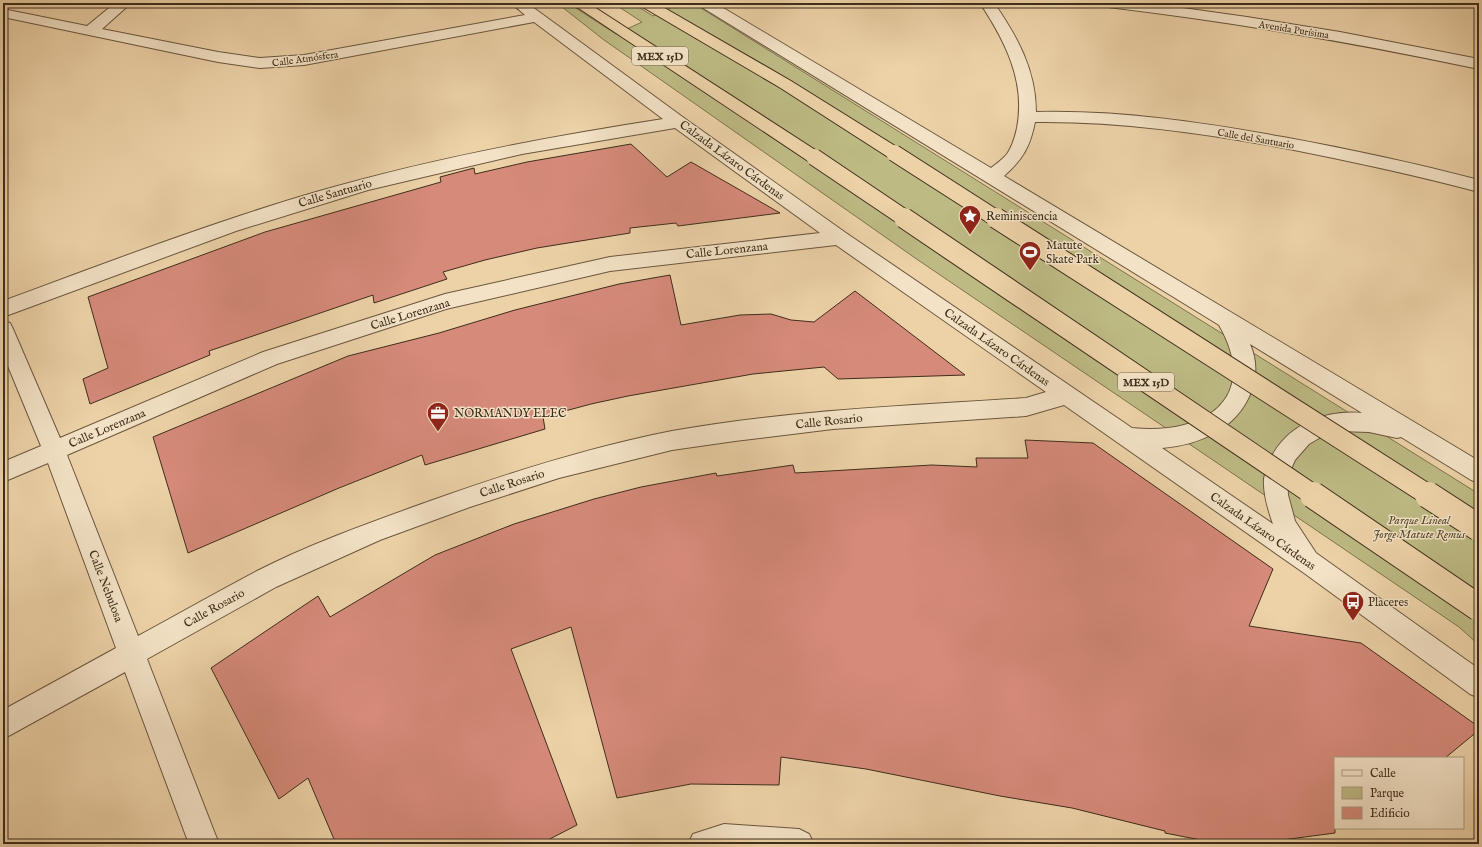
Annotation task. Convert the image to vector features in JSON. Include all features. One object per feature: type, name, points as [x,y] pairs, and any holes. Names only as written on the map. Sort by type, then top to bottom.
[{"type":"highway","name":"MEX 15D","points":[[578,3],[742,110],[1479,608]]},
{"type":"highway","name":"MEX 15D","points":[[646,3],[785,84],[1479,528]]},
{"type":"street","points":[[90,31],[124,3]]},
{"type":"street","points":[[987,3],[1006,29],[1017,52],[1024,74],[1029,117],[1023,138],[1013,157],[992,176]]},
{"type":"street","name":"Avenida Purísima","points":[[1108,3],[1275,25],[1404,48],[1479,64]]},
{"type":"street","points":[[713,4],[1479,473]]},
{"type":"street","name":"Calle Atmósfera","points":[[3,13],[218,57],[260,63],[304,60],[525,7]]},
{"type":"street","name":"Calzada Lázaro Cárdenas","points":[[525,7],[678,122],[839,238],[1068,395],[1479,685]]},
{"type":"street","name":"Calle del Santuario","points":[[1029,117],[1100,117],[1195,128],[1336,153],[1479,186]]},
{"type":"street","name":"Calle Santuario","points":[[3,309],[227,227],[366,184],[495,154],[678,122]]},
{"type":"street","name":"Calle Lorenzana","points":[[3,472],[270,358],[446,302],[610,264],[839,238]]},
{"type":"street","points":[[1127,437],[1159,439],[1187,435],[1212,425],[1234,406],[1242,389],[1245,366],[1240,342],[1226,318]]},
{"type":"street","name":"Calle Nebulosa","points":[[3,329],[54,450],[204,844]]},
{"type":"street","name":"Calle Rosario","points":[[3,725],[267,579],[374,532],[470,496],[559,468],[672,441],[833,420],[1026,407],[1068,395]]},
{"type":"street","points":[[1312,566],[1289,534],[1278,502],[1277,473],[1292,444],[1309,431],[1340,422],[1377,424],[1418,435]]},
{"type":"street","points":[[703,844],[724,839],[799,844]]},
{"type":"green space","name":"Parque Lineal Jorge Matute Remus","points":[[557,3],[568,3],[616,34],[642,22],[613,3],[632,3],[653,16],[677,5],[675,3],[693,3],[1479,494],[1479,645],[1459,627],[918,260],[604,40]]},
{"type":"building","points":[[631,144],[667,177],[691,162],[780,213],[678,226],[676,223],[630,228],[630,233],[537,248],[485,260],[443,272],[447,279],[374,303],[373,295],[209,351],[210,355],[90,404],[83,379],[108,368],[88,297],[265,232],[441,182],[440,177],[474,168],[475,174],[527,162]]},
{"type":"building","points":[[670,275],[681,325],[740,315],[771,314],[791,320],[814,322],[855,291],[965,375],[838,379],[824,367],[753,374],[591,404],[543,417],[545,429],[425,465],[422,455],[339,488],[188,553],[153,437],[348,356],[439,333],[515,310],[619,284]]},
{"type":"building","points":[[1025,440],[1093,443],[1273,569],[1249,626],[1361,643],[1479,727],[1479,730],[1446,757],[1334,757],[1335,833],[1252,844],[1221,844],[1165,833],[1165,831],[1072,808],[1000,796],[866,769],[781,757],[779,785],[691,784],[617,798],[571,627],[511,649],[577,825],[540,844],[336,844],[308,778],[279,799],[211,668],[318,596],[330,617],[435,555],[514,524],[594,499],[641,487],[716,473],[717,476],[793,465],[795,473],[932,465],[977,467],[976,458],[1028,458]]},
{"type":"place","name":"Reminiscencia","points":[[970,236]]},
{"type":"place","name":"Matute Skate Park","points":[[1030,272]]},
{"type":"place","name":"NORMANDY ELEC","points":[[438,432]]},
{"type":"place","name":"Placeres","points":[[1353,622]]}]
